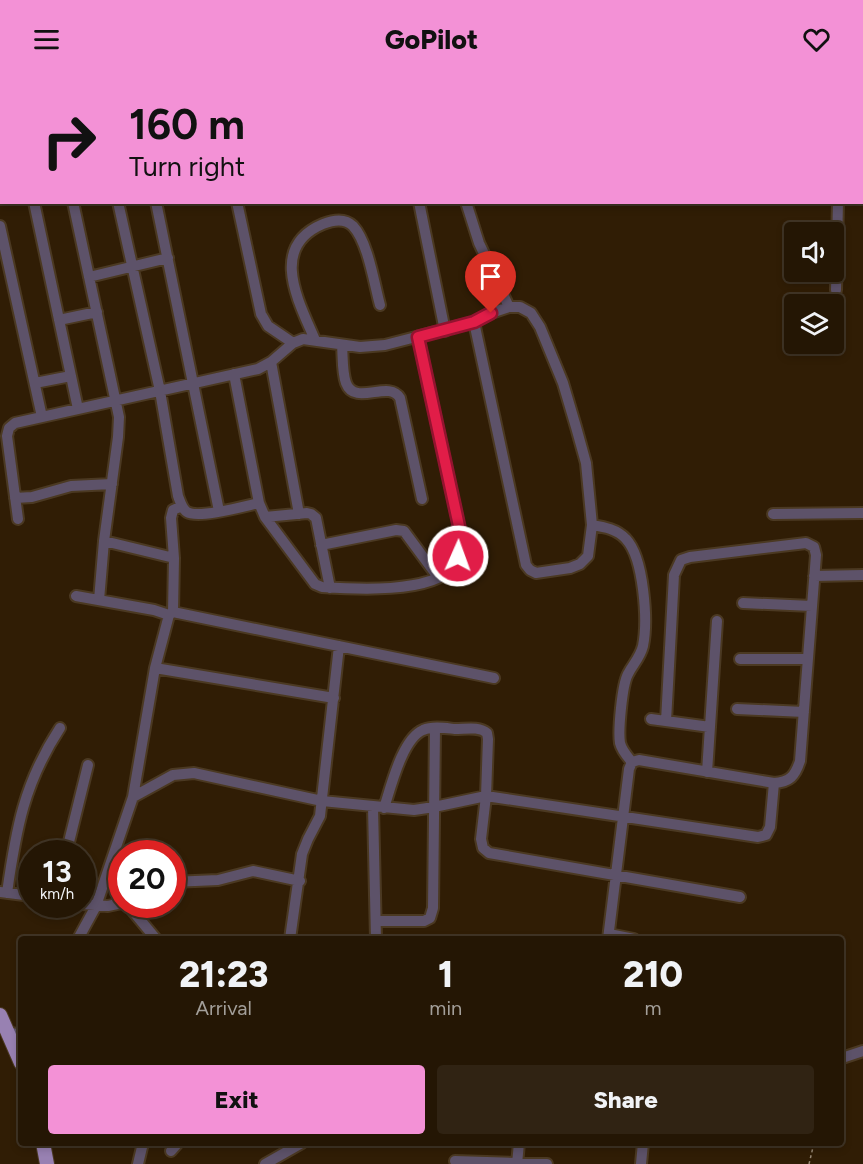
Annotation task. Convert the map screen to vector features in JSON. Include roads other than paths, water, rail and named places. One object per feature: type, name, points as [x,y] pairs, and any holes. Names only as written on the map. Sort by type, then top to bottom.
[{"type":"main road","points":[[0,1015],[15,1034]]},
{"type":"main road","points":[[44,1146],[46,1164]]},
{"type":"street","points":[[34,204],[78,409]]},
{"type":"street","points":[[73,204],[118,417],[118,437],[104,541],[99,600]]},
{"type":"street","points":[[118,204],[160,391],[177,495],[182,506],[187,513],[198,514],[259,503]]},
{"type":"street","points":[[156,204],[219,511]]},
{"type":"street","points":[[237,204],[261,314],[268,326],[293,343]]},
{"type":"street","points":[[419,204],[445,331]]},
{"type":"street","points":[[467,204],[479,243],[508,307]]},
{"type":"street","points":[[836,290],[838,204]]},
{"type":"street","points":[[315,340],[297,300],[291,268],[300,241],[316,227],[331,221],[343,220],[352,224],[363,243],[380,305]]},
{"type":"street","points":[[0,226],[42,417]]},
{"type":"street","points":[[89,276],[168,258]]},
{"type":"street","points":[[18,519],[7,436],[9,428],[15,423],[258,369],[271,363],[293,343],[303,339],[342,345],[374,346],[445,331],[474,322],[508,307],[520,307],[531,313],[540,327],[563,383],[586,463],[592,525],[588,556],[580,564],[570,568],[536,573],[526,565],[474,322]]},
{"type":"street","points":[[59,320],[97,312]]},
{"type":"street","points":[[234,374],[259,503],[265,517],[315,584],[330,588],[392,588],[426,582],[454,566],[460,543],[459,526],[418,337]]},
{"type":"street","points":[[342,345],[345,378],[352,392],[360,394],[392,391],[400,398],[422,499]]},
{"type":"street","points":[[271,363],[299,514]]},
{"type":"street","points":[[35,383],[71,376]]},
{"type":"street","points":[[15,498],[32,497],[71,486],[111,484]]},
{"type":"street","points":[[108,905],[96,906],[133,797],[155,668],[171,614],[174,558],[171,518],[173,510],[182,506]]},
{"type":"street","points":[[773,514],[863,513]]},
{"type":"street","points":[[265,517],[311,514],[316,518],[330,588]]},
{"type":"street","points":[[592,525],[606,527],[625,537],[631,546],[642,584],[645,628],[643,644],[641,655],[624,683],[620,735],[623,752],[632,762]]},
{"type":"street","points":[[321,545],[396,530],[404,531],[438,577]]},
{"type":"street","points":[[104,541],[174,558]]},
{"type":"street","points":[[632,762],[639,760],[774,783],[792,779],[800,761],[816,555],[814,547],[806,543],[681,560],[674,574],[666,721]]},
{"type":"street","points":[[814,576],[863,574]]},
{"type":"street","points":[[76,596],[494,678]]},
{"type":"street","points":[[743,603],[812,606]]},
{"type":"street","points":[[707,772],[717,621]]},
{"type":"street","points":[[291,936],[302,854],[320,816],[339,646]]},
{"type":"street","points":[[740,659],[808,658]]},
{"type":"street","points":[[155,668],[334,698]]},
{"type":"street","points":[[737,709],[804,712]]},
{"type":"street","points":[[651,719],[710,727]]},
{"type":"street","points":[[4,892],[20,816],[30,784],[43,753],[60,728]]},
{"type":"street","points":[[376,921],[424,921],[430,918],[433,908],[435,728]]},
{"type":"street","points":[[376,936],[379,807],[405,749],[414,736],[423,730],[435,728],[479,729],[487,733],[486,796],[481,839],[483,848],[489,853],[740,897]]},
{"type":"street","points":[[608,936],[629,769],[632,762]]},
{"type":"street","points":[[69,840],[88,765]]},
{"type":"street","points":[[133,797],[172,775],[182,773],[322,801],[414,810],[486,796],[758,837],[766,835],[770,827],[774,783]]},
{"type":"street","points":[[186,881],[218,880],[254,871],[300,881]]},
{"type":"street","points":[[80,936],[89,918]]},
{"type":"street","points":[[139,918],[154,936]]},
{"type":"street","points":[[844,1057],[863,1051]]},
{"type":"street","points":[[138,1164],[141,1146]]},
{"type":"street","points":[[265,1164],[283,1159],[298,1146]]},
{"type":"street","points":[[517,1163],[519,1146]]},
{"type":"street","points":[[641,1164],[643,1146]]},
{"type":"street","points":[[455,1161],[547,1164]]}]
